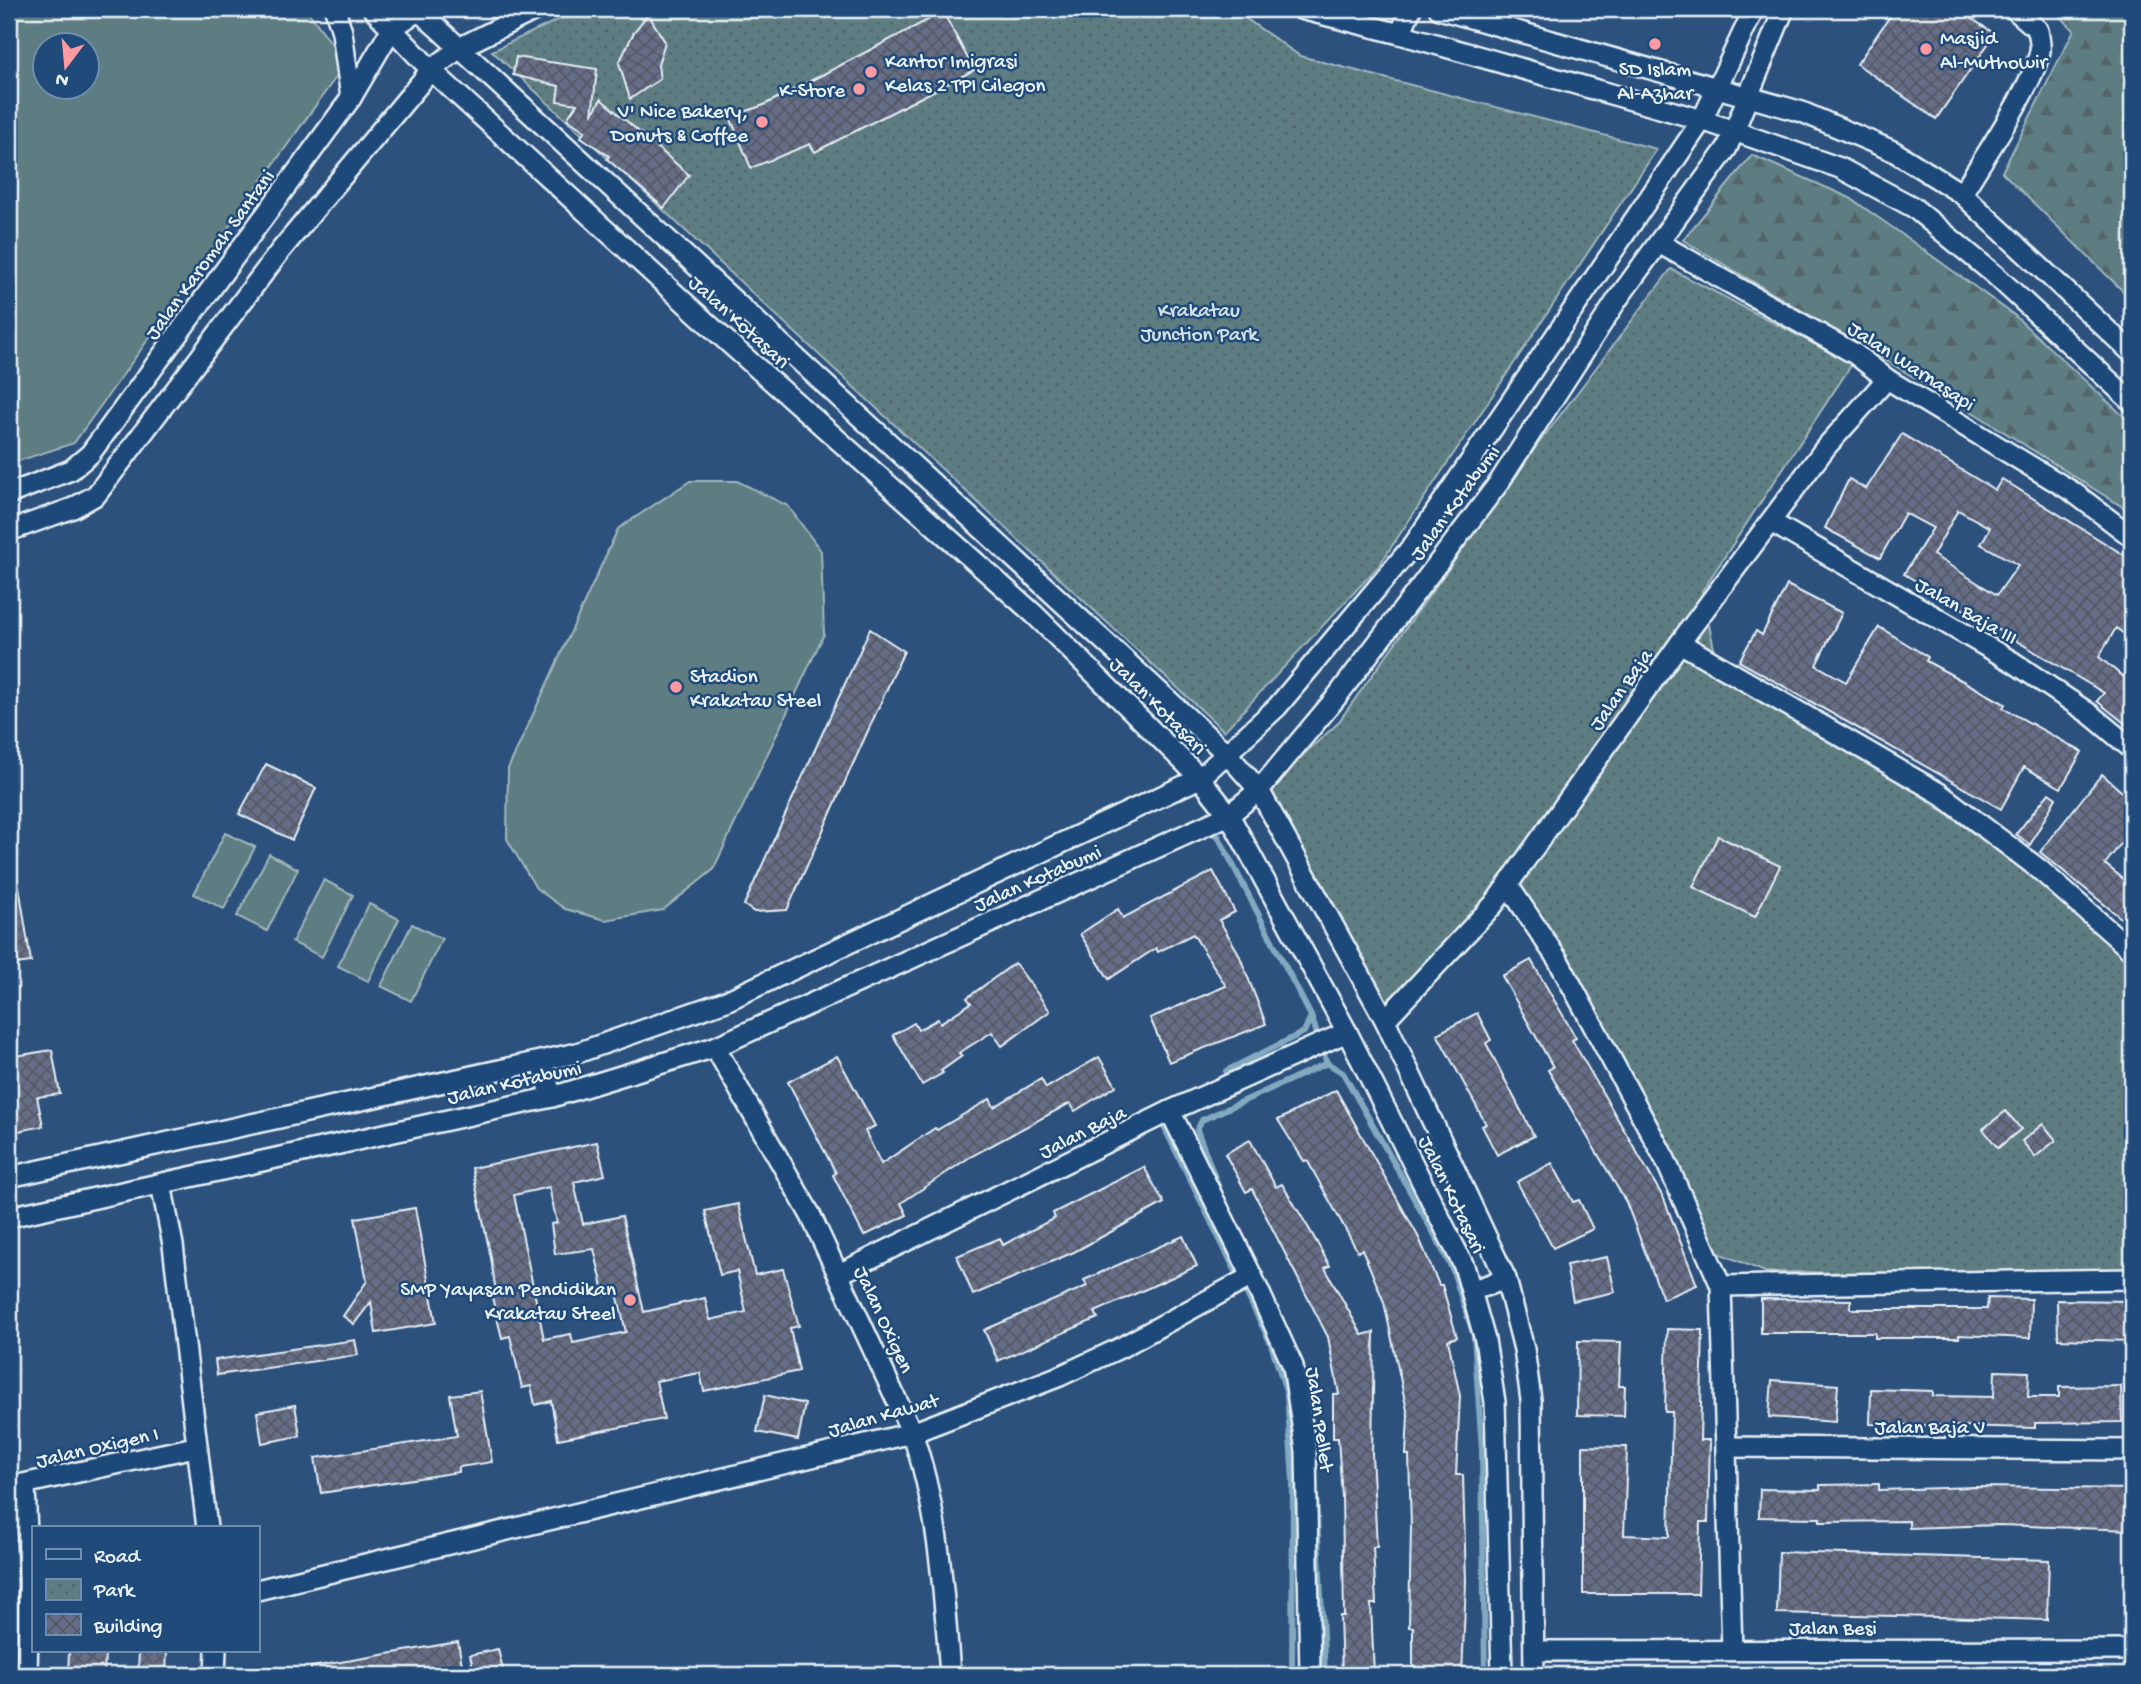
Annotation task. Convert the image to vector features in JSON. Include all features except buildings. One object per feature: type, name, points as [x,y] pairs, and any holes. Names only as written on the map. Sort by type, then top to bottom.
[{"type":"street","points":[[335,9],[342,32],[352,97]]},
{"type":"street","name":"Jalan Kotasari","points":[[373,9],[431,71],[730,344],[1028,608],[1200,778],[1228,815],[1344,1033],[1464,1266],[1473,1290],[1485,1339],[1495,1402],[1502,1675]]},
{"type":"street","name":"Jalan Karomah Santani","points":[[9,494],[81,464],[352,97],[392,28],[419,9]]},
{"type":"street","name":"Jalan Kotasari","points":[[419,9],[1228,755],[1259,790],[1385,1020],[1506,1279],[1524,1349],[1531,1400],[1534,1675]]},
{"type":"street","points":[[9,531],[73,508],[96,495],[281,250],[431,71],[501,17],[537,9]]},
{"type":"street","points":[[1301,9],[1400,34],[1702,120],[1840,167],[1913,207],[1995,275],[2132,402]]},
{"type":"street","points":[[1400,34],[1411,9]]},
{"type":"street","points":[[1438,9],[1749,97],[1848,130],[1893,151],[1962,194],[2132,353]]},
{"type":"street","name":"Jalan Kotabumi","points":[[9,1177],[542,1063],[726,1001],[1200,778],[1277,707],[1414,544],[1702,120],[1754,9]]},
{"type":"street","name":"Jalan Kotabumi","points":[[9,1217],[552,1097],[715,1047],[1228,815],[1259,790],[1335,699],[1498,484],[1617,300],[1727,148],[1784,9]]},
{"type":"street","points":[[1962,194],[2018,99],[2040,50],[2038,30],[2014,9]]},
{"type":"street","points":[[254,230],[281,250]]},
{"type":"street","name":"Jalan Warnasapi","points":[[1659,243],[1855,354],[1887,379],[2073,492],[2132,537]]},
{"type":"street","name":"Jalan Baja","points":[[1385,1020],[1508,885],[1680,643],[1826,447],[1887,379]]},
{"type":"street","name":"Jalan Baja III","points":[[1771,522],[2013,662],[2090,714],[2132,749]]},
{"type":"street","points":[[1680,643],[1939,793],[2039,869],[2132,951]]},
{"type":"street","points":[[1508,885],[1558,960],[1659,1148],[1721,1286],[1728,1447],[1732,1650]]},
{"type":"street","name":"Jalan Baja","points":[[839,1274],[1170,1111],[1344,1033]]},
{"type":"street","name":"Jalan Oxigen","points":[[715,1047],[810,1214],[912,1433],[926,1471],[946,1614],[950,1675]]},
{"type":"street","points":[[542,1063],[552,1097]]},
{"type":"street","name":"Jalan Pellet","points":[[1170,1111],[1244,1280],[1293,1366],[1304,1438],[1310,1675]]},
{"type":"street","points":[[161,1184],[173,1245],[195,1447],[207,1526]]},
{"type":"street","points":[[1473,1290],[1506,1279]]},
{"type":"street","points":[[1721,1286],[2132,1279]]},
{"type":"street","name":"Jalan Kawat","points":[[259,1590],[912,1433],[1060,1376],[1120,1348],[1244,1280]]},
{"type":"street","name":"Jalan Oxigen I","points":[[17,1486],[195,1447]]},
{"type":"street","name":"Jalan Baja V","points":[[1728,1447],[2132,1450]]},
{"type":"street","points":[[17,1486],[29,1583],[27,1675]]},
{"type":"street","name":"Jalan Besi","points":[[1534,1651],[2132,1650]]},
{"type":"street","points":[[215,1675],[216,1652]]},
{"type":"green space","points":[[9,9],[306,9],[346,63],[74,443],[9,464]]},
{"type":"green space","name":"Krakatau Junction Park","points":[[581,9],[1232,9],[1300,56],[1657,149],[1378,567],[1224,731],[492,51]]},
{"type":"green space","points":[[2052,9],[2132,9],[2132,300],[2002,172],[2074,30]]},
{"type":"green space","points":[[1752,155],[1850,198],[1896,230],[2014,315],[2132,424],[2132,513],[1979,416],[1683,240]]},
{"type":"green space","points":[[1671,269],[1852,364],[1702,591],[1718,668],[1873,761],[2070,903],[2132,958],[2132,1275],[1765,1272],[1714,1251],[1517,891],[1380,1006],[1258,796],[1337,724],[1536,447]]},
{"type":"green space","points":[[690,481],[737,481],[788,506],[821,551],[824,634],[713,870],[663,910],[605,920],[565,909],[536,888],[507,839],[508,769],[618,529]]},
{"type":"green space","points":[[225,833],[255,847],[224,909],[194,894]]},
{"type":"green space","points":[[269,854],[298,869],[267,931],[237,916]]},
{"type":"green space","points":[[324,880],[353,895],[322,957],[292,942]]},
{"type":"green space","points":[[369,904],[399,919],[368,981],[338,966]]},
{"type":"green space","points":[[412,924],[442,939],[411,1001],[381,986]]},
{"type":"waterway","points":[[1206,830],[1218,836],[1311,1016],[1304,1032],[1226,1071]]},
{"type":"waterway","points":[[1311,1016],[1327,1063],[1343,1073],[1437,1239],[1453,1271],[1474,1336],[1482,1450],[1485,1675]]},
{"type":"waterway","points":[[1222,1196],[1197,1130],[1202,1120],[1327,1063]]},
{"type":"waterway","points":[[1163,1125],[1237,1274],[1230,1278]]},
{"type":"waterway","points":[[1242,1284],[1271,1344],[1287,1394],[1293,1480],[1292,1675]]},
{"type":"waterway","points":[[1316,1497],[1325,1675]]},
{"type":"place","name":"SD Islam Al-Azhar","points":[[1655,44]]},
{"type":"place","name":"Masjid Al-Muthowir","points":[[1926,49]]},
{"type":"place","name":"Kantor Imigrasi Kelas 2 TPI Cilegon","points":[[871,72]]},
{"type":"place","name":"K-Store","points":[[859,89]]},
{"type":"place","name":"V' Nice Bakery, Donuts & Coffee","points":[[762,122]]},
{"type":"place","name":"Stadion Krakatau Steel","points":[[676,687]]},
{"type":"place","name":"SMP Yayasan Pendidikan Krakatau Steel","points":[[630,1300]]}]
